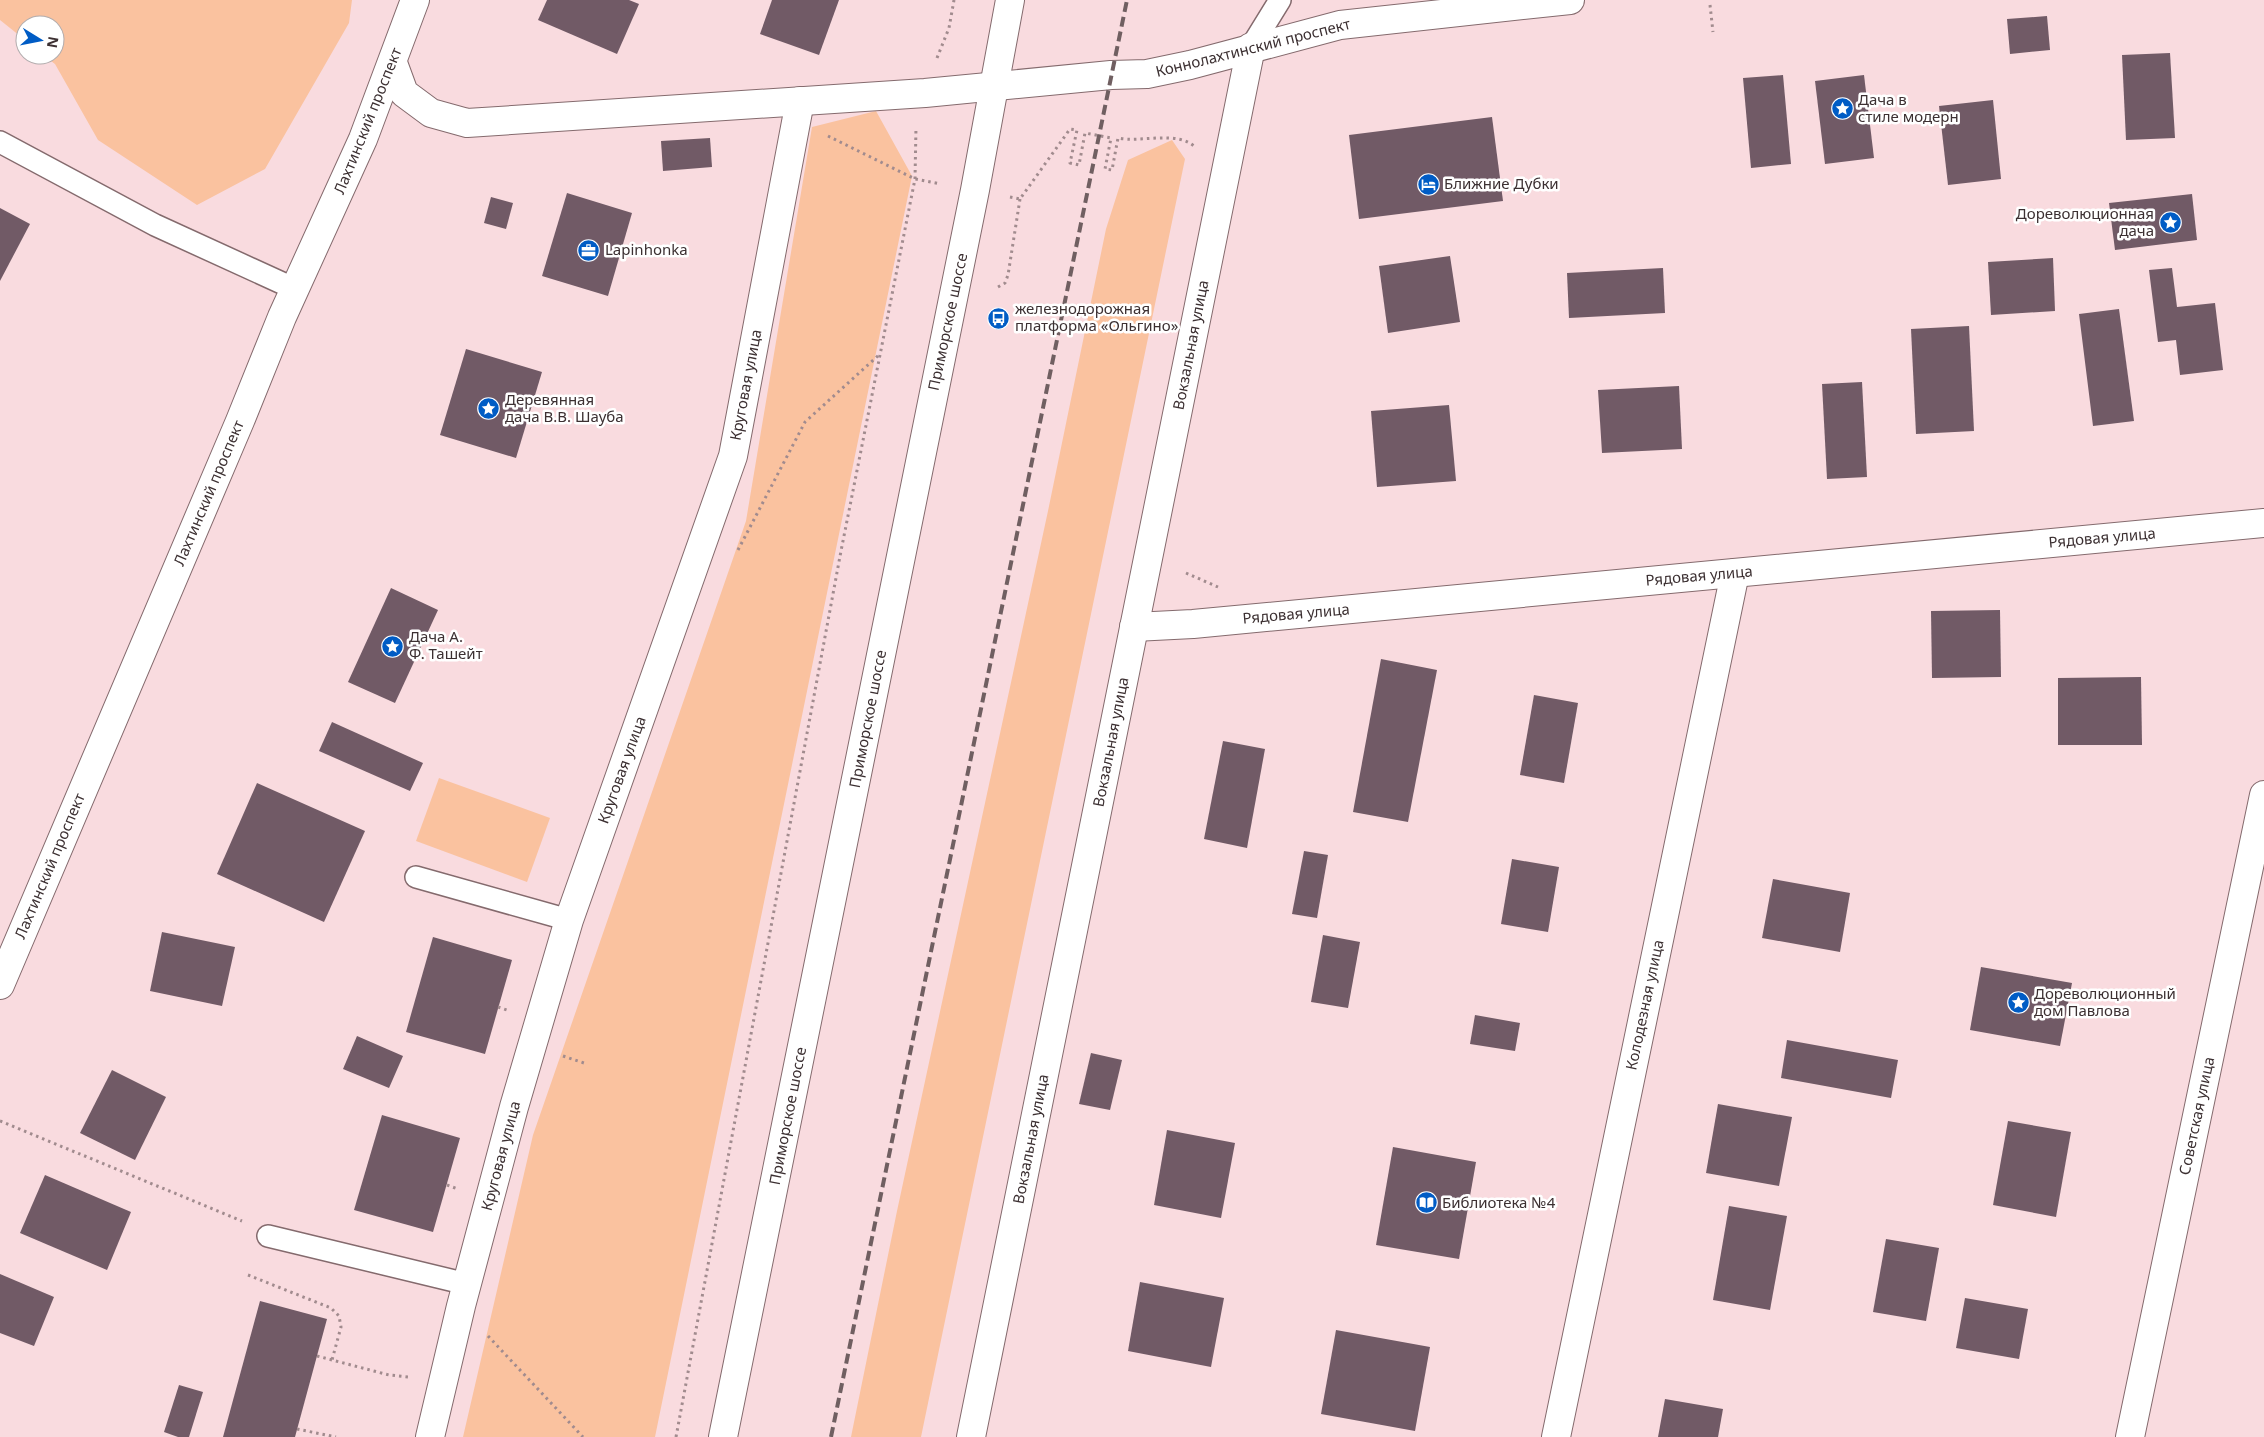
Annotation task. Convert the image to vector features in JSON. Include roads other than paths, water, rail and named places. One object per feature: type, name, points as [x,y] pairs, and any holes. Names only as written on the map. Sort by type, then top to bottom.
[{"type":"street","name":"Лахтинский проспект","points":[[0,985],[295,289],[363,139],[415,0]]},
{"type":"street","name":"Приморское шоссе","points":[[723,1437],[995,86],[1010,0]]},
{"type":"street","name":"Коннолахтинский проспект","points":[[393,63],[404,93],[431,113],[467,123],[798,110],[995,86],[1111,75],[1147,74],[1190,65],[1340,24],[1490,4],[1570,0]]},
{"type":"street","name":"Вокзальная улица","points":[[971,1437],[1251,47]]},
{"type":"street","name":"Круговая улица","points":[[430,1437],[464,1295],[514,1107],[569,920],[733,456],[798,110]]},
{"type":"street","name":"Рядовая улица","points":[[1134,627],[1193,624],[2264,523]]},
{"type":"street","name":"Колодезная улица","points":[[1556,1437],[1735,573]]},
{"type":"street","name":"Советская улица","points":[[2130,1437],[2264,794]]},
{"type":"lane","points":[[1251,47],[1280,0]]},
{"type":"lane","points":[[0,142],[155,226],[295,289]]},
{"type":"lane","points":[[416,877],[569,920]]},
{"type":"lane","points":[[268,1236],[464,1295]]},
{"type":"railway","points":[[831,1437],[1127,0]]},
{"type":"place","name":"Дача в стиле модерн","points":[[1842,109]]},
{"type":"place","name":"Ближние Дубки","points":[[1428,184]]},
{"type":"place","name":"Дореволюционная дача","points":[[2170,223]]},
{"type":"place","name":"Lapinhonka","points":[[589,250]]},
{"type":"place","name":"железнодорожная платформа «Ольгино»","points":[[999,318]]},
{"type":"place","name":"Деревянная дача В.В. Шауба","points":[[489,409]]},
{"type":"place","name":"Дача А. Ф. Ташейт","points":[[393,646]]},
{"type":"place","name":"Дореволюционный дом Павлова","points":[[2018,1003]]},
{"type":"place","name":"Библиотека №4","points":[[1426,1203]]}]
